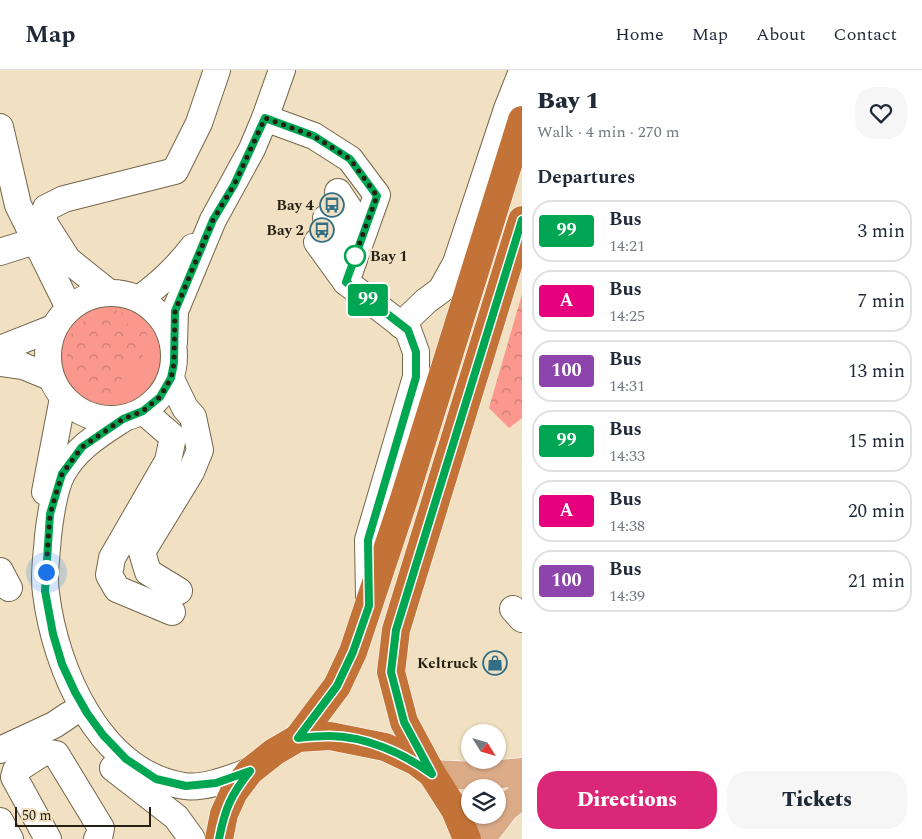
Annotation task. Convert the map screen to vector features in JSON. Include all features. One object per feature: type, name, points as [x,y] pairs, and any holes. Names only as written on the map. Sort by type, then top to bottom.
[{"type":"highway","points":[[219,839],[224,814],[234,792],[250,771],[274,752],[298,738],[337,686],[353,652],[404,499],[522,120]]},
{"type":"highway","points":[[467,839],[455,810],[432,774],[404,722],[391,672],[396,630],[522,220]]},
{"type":"highway","points":[[298,738],[330,736],[385,747],[415,761],[432,774]]},
{"type":"main road","points":[[432,774],[478,776],[522,772]]},
{"type":"main road","points":[[481,839],[505,808],[522,795]]},
{"type":"street","points":[[192,839],[176,817],[132,785],[101,758],[69,716],[54,683],[42,642],[34,604],[32,558],[56,388],[47,361],[48,344],[61,318],[39,231],[46,208],[64,199],[174,171],[198,123],[217,70]]},
{"type":"street","points":[[139,299],[156,287],[178,266],[213,220],[234,185],[265,118],[282,70]]},
{"type":"street","points":[[401,325],[426,301],[441,290],[456,263],[507,110],[522,71]]},
{"type":"street","points":[[265,118],[314,136],[350,159],[377,196],[354,258]]},
{"type":"street","points":[[0,126],[18,205],[39,231],[68,260],[108,292]]},
{"type":"street","points":[[354,258],[327,217],[401,325],[408,330],[416,352],[416,377],[368,540],[369,606]]},
{"type":"street","points":[[213,220],[175,311],[174,363],[171,378],[160,397],[82,447],[62,474],[50,514],[45,591],[53,634],[62,664],[87,713],[103,735],[126,759],[156,779],[186,786],[216,783],[250,771]]},
{"type":"street","points":[[0,252],[39,231]]},
{"type":"street","points":[[0,349],[61,318],[87,297],[108,292],[124,294],[139,299],[156,311],[168,328],[174,348]]},
{"type":"street","points":[[0,363],[23,366],[56,388],[75,409],[90,417],[107,420],[133,415],[173,437],[168,461],[112,558],[109,575],[117,589],[175,602],[148,572],[142,552],[191,472],[200,450],[192,417],[185,408],[171,378]]},
{"type":"street","points":[[0,750],[69,716]]},
{"type":"street","points":[[48,839],[14,777],[16,770],[44,752],[56,754],[69,774],[101,828],[99,838],[97,839]]},
{"type":"street","points":[[0,821],[10,839]]},
{"type":"green space","points":[[522,294],[522,418],[509,428],[489,408]]},
{"type":"green space","points":[[111,301],[131,305],[149,316],[160,334],[164,354],[160,374],[149,392],[131,403],[111,407],[91,403],[73,392],[62,374],[58,354],[62,334],[73,316],[91,305]]},
{"type":"green space","points":[[112,308],[125,314],[124,321],[129,325],[138,326],[147,332],[146,340],[141,346],[142,354],[146,359],[142,364],[132,363],[123,368],[120,394],[113,398],[105,399],[91,392],[73,376],[68,365],[67,349],[76,327],[89,320],[99,325]]},
{"type":"bus line","name":"99","points":[[219,839],[224,814],[234,792],[250,771],[216,783],[186,786],[156,779],[126,759],[103,735],[87,713],[62,664],[53,634],[45,591],[50,514],[62,474],[82,447],[123,419],[143,411],[160,397],[171,378],[174,363],[175,311],[213,220],[234,185],[265,118],[314,136],[350,159],[377,196],[346,282],[408,330],[416,352],[416,377],[368,540],[369,606],[353,652],[337,686],[298,738],[330,736],[385,747],[415,761],[432,774],[404,722],[391,672],[396,630],[522,220]]},
{"type":"place","name":"Bay 4","points":[[332,205]]},
{"type":"place","name":"Bay 2","points":[[322,230]]},
{"type":"place","name":"Bay 1","points":[[355,256]]},
{"type":"place","name":"Keltruck","points":[[495,663]]},
{"type":"route","points":[[46,572],[50,514],[62,474],[82,447],[123,419],[143,411],[160,397],[171,378],[174,363],[175,311],[213,220],[234,185],[265,118],[314,136],[350,159],[377,196],[354,258],[355,256]]}]
